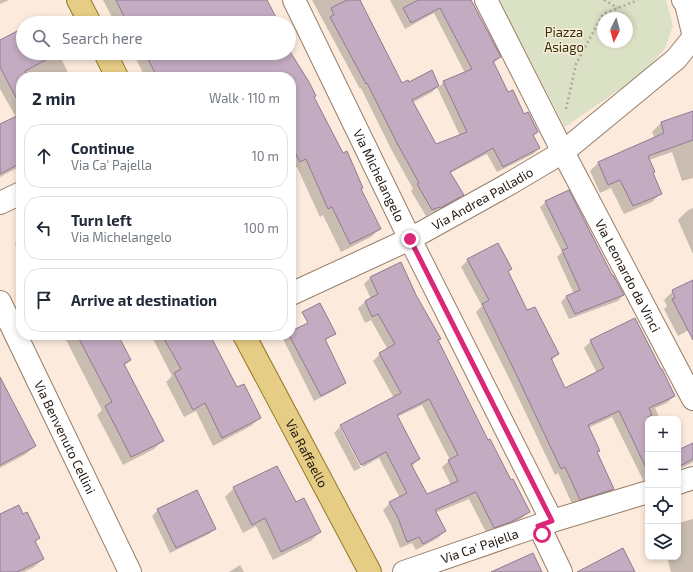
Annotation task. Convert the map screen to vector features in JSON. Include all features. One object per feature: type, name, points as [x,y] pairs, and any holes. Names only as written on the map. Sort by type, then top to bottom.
[{"type":"main road","points":[[78,0],[86,16]]},
{"type":"main road","points":[[108,60],[114,72]]},
{"type":"main road","name":"Via Raffaello","points":[[247,340],[370,572]]},
{"type":"street","name":"Via Michelangelo","points":[[294,0],[410,239],[545,524],[561,572]]},
{"type":"street","points":[[486,0],[563,152],[676,59],[693,38]]},
{"type":"street","points":[[687,2],[693,33]]},
{"type":"street","name":"Via Andrea Palladio","points":[[296,292],[410,239],[510,184],[563,152]]},
{"type":"street","name":"Via Leonardo da Vinci","points":[[563,152],[693,399]]},
{"type":"street","points":[[0,203],[16,195]]},
{"type":"street","name":"Via Benvenuto Cellini","points":[[0,302],[16,335]]},
{"type":"street","name":"Via Benvenuto Cellini","points":[[18,340],[130,572]]},
{"type":"street","points":[[681,482],[693,478]]},
{"type":"street","name":"Via Ca' Pajella","points":[[404,572],[545,524],[645,493]]},
{"type":"path","points":[[604,0],[619,8]]},
{"type":"path","points":[[548,122],[565,111],[576,64],[603,14],[638,0]]},
{"type":"green space","name":"Piazza Asiago","points":[[499,0],[666,0],[673,26],[665,48],[646,71],[565,127]]},
{"type":"building","points":[[116,0],[267,0],[275,16],[124,16]]},
{"type":"building","points":[[347,0],[360,0],[402,83],[408,80],[409,82],[432,70],[439,86],[412,100],[436,144],[467,132],[443,81],[472,69],[440,8],[411,23],[403,8],[418,0],[471,0],[501,57],[493,61],[508,92],[513,90],[524,114],[528,112],[538,132],[533,135],[540,148],[503,167],[493,148],[450,172],[464,195],[440,208],[439,207],[432,210],[417,184],[419,183],[367,83],[366,84],[330,17],[334,15],[331,8]]},
{"type":"building","points":[[16,32],[16,60],[46,60],[25,71],[26,72],[16,72],[16,97],[0,67],[0,40]]},
{"type":"building","points":[[148,60],[295,60],[309,82],[316,96],[314,97],[343,153],[347,151],[363,188],[361,189],[381,229],[350,244],[332,207],[328,209],[306,159],[300,162],[296,154],[296,72],[154,72]]},
{"type":"building","points":[[693,111],[693,140],[648,156],[662,194],[633,206],[620,180],[608,185],[598,162],[664,133],[661,122]]},
{"type":"building","points":[[16,116],[16,166],[0,174],[0,124]]},
{"type":"building","points":[[569,190],[612,275],[624,295],[575,314],[566,296],[580,290],[562,250],[568,248],[545,201]]},
{"type":"building","points":[[498,243],[512,269],[508,271],[527,310],[535,307],[559,354],[551,358],[565,388],[604,368],[590,340],[635,318],[675,396],[649,408],[652,415],[645,416],[645,466],[619,411],[588,425],[600,451],[597,452],[614,489],[580,500],[565,467],[561,469],[482,304],[489,300],[467,259]]},
{"type":"building","points":[[401,262],[416,295],[441,339],[438,340],[488,440],[490,439],[511,480],[513,479],[530,512],[511,522],[494,528],[476,492],[435,510],[446,531],[423,544],[419,537],[407,542],[398,518],[389,502],[407,493],[386,452],[361,465],[340,425],[401,393],[379,353],[395,344],[378,314],[372,317],[365,301],[378,294],[370,277]],"holes":[[[429,399],[458,455],[448,460],[458,481],[427,494],[411,464],[420,459],[397,415]]]},
{"type":"building","points":[[693,280],[693,340],[672,299],[675,298],[672,290]]},
{"type":"building","points":[[320,303],[336,334],[325,339],[346,383],[321,396],[292,340],[296,340],[296,329],[308,323],[302,312]]},
{"type":"building","points":[[80,340],[121,340],[131,360],[124,364],[164,441],[131,457],[105,406],[112,402]]},
{"type":"building","points":[[165,340],[213,340],[237,387],[244,384],[261,418],[222,438],[205,403],[193,410],[174,373],[181,369]]},
{"type":"building","points":[[0,377],[36,446],[0,465]]},
{"type":"building","points":[[693,443],[693,459],[681,465],[681,452],[681,449]]},
{"type":"building","points":[[277,466],[296,502],[304,498],[321,532],[281,552],[265,518],[252,525],[233,487]]},
{"type":"building","points":[[197,490],[216,529],[176,548],[157,509]]},
{"type":"building","points":[[19,505],[23,514],[27,512],[40,538],[35,541],[44,559],[17,572],[0,572],[0,514]]},
{"type":"building","points":[[623,548],[635,572],[577,572]]},
{"type":"building","points":[[533,553],[542,572],[491,572]]},
{"type":"route","points":[[410,239],[552,521],[538,526],[542,534]]}]
